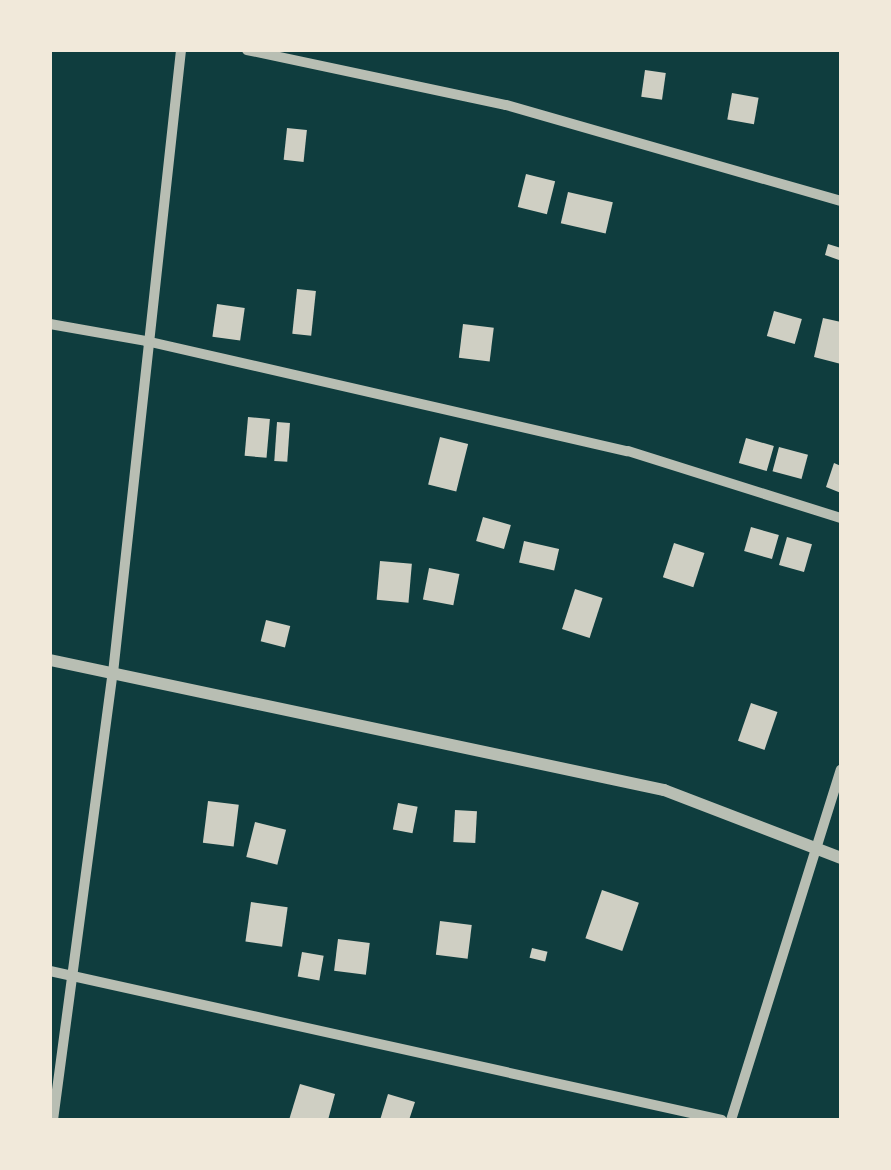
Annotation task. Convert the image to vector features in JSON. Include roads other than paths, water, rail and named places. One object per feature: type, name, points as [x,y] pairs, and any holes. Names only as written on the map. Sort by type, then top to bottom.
[{"type":"street","points":[[52,1120],[113,673],[146,341],[181,50]]},
{"type":"street","points":[[247,50],[506,105],[841,201]]},
{"type":"street","points":[[50,324],[146,341],[628,451],[841,518]]},
{"type":"street","points":[[50,660],[664,790],[841,858]]},
{"type":"street","points":[[731,1120],[814,845],[841,770]]},
{"type":"street","points":[[50,971],[722,1120]]}]
